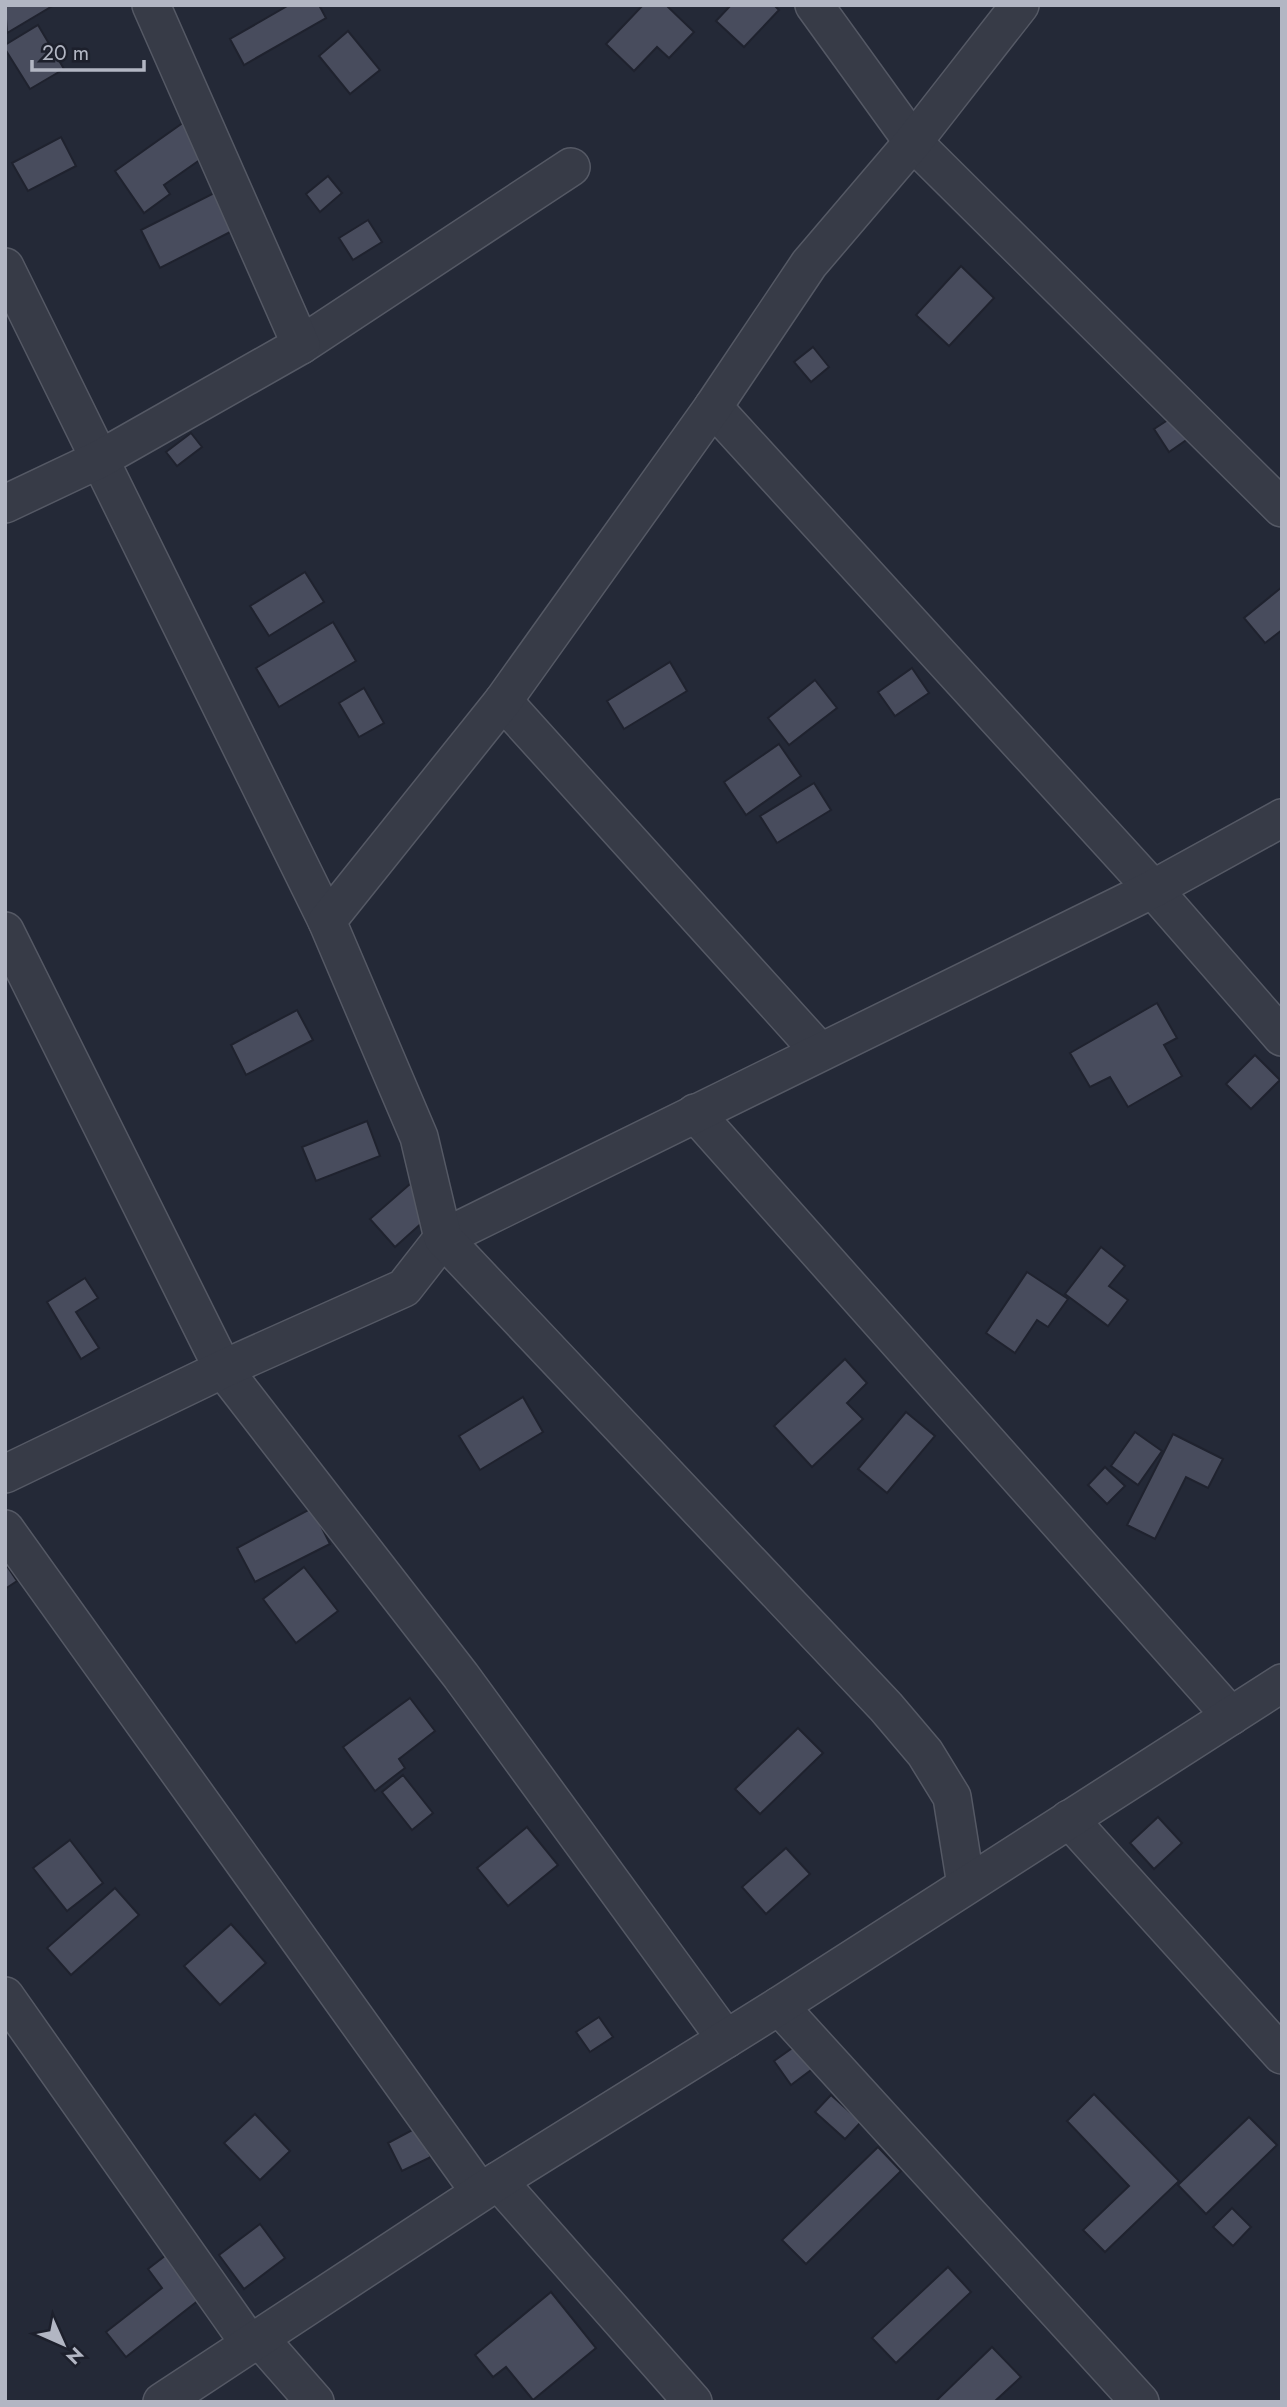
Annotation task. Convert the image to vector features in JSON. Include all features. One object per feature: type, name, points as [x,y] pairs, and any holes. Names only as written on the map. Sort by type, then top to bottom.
[{"type":"street","points":[[151,5],[301,345]]},
{"type":"street","points":[[814,5],[913,142],[1282,508]]},
{"type":"street","points":[[327,921],[503,701],[713,407],[809,264],[913,142],[1020,5]]},
{"type":"street","points":[[5,505],[100,459],[301,345],[571,167]]},
{"type":"street","points":[[5,267],[327,921],[419,1137],[443,1238],[886,1707],[925,1753],[952,1797],[966,1885]]},
{"type":"street","points":[[713,407],[1153,889],[1282,1037]]},
{"type":"street","points":[[503,701],[820,1052]]},
{"type":"street","points":[[5,1474],[223,1369],[404,1288],[443,1238],[1153,889],[1282,818]]},
{"type":"street","points":[[5,931],[223,1369],[461,1676],[726,2039]]},
{"type":"street","points":[[695,1113],[1231,1716]]},
{"type":"street","points":[[5,1529],[489,2187],[692,2402]]},
{"type":"street","points":[[162,2402],[489,2187],[779,2006],[1282,1683]]},
{"type":"street","points":[[1069,1819],[1282,2054]]},
{"type":"street","points":[[5,1996],[254,2341],[315,2402]]},
{"type":"street","points":[[779,2006],[1140,2402]]},
{"type":"building","points":[[5,5],[54,5],[7,33]]},
{"type":"building","points":[[289,5],[319,5],[326,18],[244,65],[230,39]]},
{"type":"building","points":[[643,5],[666,5],[694,32],[669,58],[657,47],[634,71],[606,44]]},
{"type":"building","points":[[731,5],[774,5],[779,10],[744,47],[716,21]]},
{"type":"building","points":[[38,25],[64,69],[30,89],[5,45]]},
{"type":"building","points":[[348,31],[380,70],[350,94],[319,56]]},
{"type":"building","points":[[201,110],[224,143],[164,185],[170,194],[144,213],[115,171]]},
{"type":"building","points":[[61,137],[76,166],[28,191],[12,163]]},
{"type":"building","points":[[328,176],[342,193],[320,212],[306,194]]},
{"type":"building","points":[[220,190],[238,228],[160,268],[141,230]]},
{"type":"building","points":[[368,220],[382,242],[353,260],[339,238]]},
{"type":"building","points":[[961,266],[994,298],[949,346],[916,315]]},
{"type":"building","points":[[813,347],[829,367],[811,382],[794,362]]},
{"type":"building","points":[[1177,414],[1192,436],[1169,452],[1154,429]]},
{"type":"building","points":[[191,433],[202,447],[177,466],[166,452]]},
{"type":"building","points":[[305,572],[324,602],[269,636],[250,606]]},
{"type":"building","points":[[1282,587],[1282,630],[1265,643],[1244,618]]},
{"type":"building","points":[[333,622],[356,661],[279,707],[256,668]]},
{"type":"building","points":[[670,662],[687,691],[624,729],[607,701]]},
{"type":"building","points":[[912,668],[929,693],[895,716],[878,692]]},
{"type":"building","points":[[815,680],[837,708],[789,745],[768,718]]},
{"type":"building","points":[[364,688],[384,723],[359,737],[339,703]]},
{"type":"building","points":[[779,744],[801,776],[746,815],[724,782]]},
{"type":"building","points":[[814,783],[831,810],[777,843],[760,816]]},
{"type":"building","points":[[1157,1003],[1177,1038],[1164,1045],[1182,1076],[1128,1107],[1110,1077],[1090,1087],[1070,1053]]},
{"type":"building","points":[[297,1010],[313,1040],[246,1075],[231,1045]]},
{"type":"building","points":[[1255,1055],[1280,1080],[1251,1109],[1226,1084]]},
{"type":"building","points":[[367,1121],[380,1156],[316,1181],[302,1147]]},
{"type":"building","points":[[410,1184],[434,1212],[395,1247],[370,1219]]},
{"type":"building","points":[[1101,1247],[1125,1266],[1109,1286],[1128,1300],[1108,1326],[1065,1294]]},
{"type":"building","points":[[1027,1272],[1068,1299],[1048,1327],[1037,1320],[1015,1353],[986,1333]]},
{"type":"building","points":[[85,1278],[98,1298],[76,1312],[99,1348],[81,1359],[47,1302]]},
{"type":"building","points":[[845,1359],[867,1383],[847,1403],[863,1419],[812,1467],[774,1426]]},
{"type":"building","points":[[523,1397],[543,1432],[480,1470],[459,1436]]},
{"type":"building","points":[[906,1412],[935,1436],[887,1493],[858,1469]]},
{"type":"building","points":[[1135,1432],[1162,1451],[1138,1485],[1111,1466]]},
{"type":"building","points":[[1173,1434],[1223,1459],[1208,1488],[1186,1477],[1155,1539],[1127,1525]]},
{"type":"building","points":[[1105,1467],[1125,1486],[1107,1504],[1088,1485]]},
{"type":"building","points":[[312,1508],[330,1544],[255,1582],[237,1548]]},
{"type":"building","points":[[5,1563],[17,1581],[5,1589]]},
{"type":"building","points":[[304,1567],[338,1611],[296,1643],[263,1599]]},
{"type":"building","points":[[410,1698],[435,1731],[399,1759],[405,1768],[375,1791],[343,1747]]},
{"type":"building","points":[[798,1728],[823,1753],[760,1814],[735,1789]]},
{"type":"building","points":[[403,1775],[433,1813],[412,1830],[382,1792]]},
{"type":"building","points":[[1158,1817],[1182,1843],[1154,1869],[1130,1843]]},
{"type":"building","points":[[527,1827],[558,1865],[508,1906],[477,1868]]},
{"type":"building","points":[[70,1840],[103,1883],[67,1911],[33,1868]]},
{"type":"building","points":[[786,1848],[810,1874],[766,1914],[742,1887]]},
{"type":"building","points":[[115,1888],[139,1915],[71,1975],[47,1948]]},
{"type":"building","points":[[231,1924],[266,1963],[220,2005],[184,1966]]},
{"type":"building","points":[[599,2017],[613,2037],[590,2052],[576,2032]]},
{"type":"building","points":[[798,2044],[815,2067],[791,2085],[774,2061]]},
{"type":"building","points":[[1094,2094],[1179,2181],[1105,2252],[1083,2230],[1129,2186],[1067,2121]]},
{"type":"building","points":[[831,2095],[861,2122],[845,2139],[815,2112]]},
{"type":"building","points":[[255,2114],[290,2151],[260,2180],[224,2143]]},
{"type":"building","points":[[1249,2117],[1277,2145],[1206,2214],[1178,2185]]},
{"type":"building","points":[[416,2128],[431,2157],[402,2171],[388,2143]]},
{"type":"building","points":[[878,2147],[901,2171],[806,2264],[782,2240]]},
{"type":"building","points":[[1232,2208],[1251,2227],[1233,2246],[1213,2227]]},
{"type":"building","points":[[260,2224],[285,2258],[244,2289],[219,2255]]},
{"type":"building","points":[[170,2252],[204,2296],[126,2357],[106,2332],[162,2288],[148,2269]]},
{"type":"building","points":[[948,2267],[971,2292],[896,2363],[872,2338]]},
{"type":"building","points":[[551,2292],[596,2348],[533,2400],[506,2367],[493,2377],[475,2355]]},
{"type":"building","points":[[992,2347],[1021,2377],[994,2402],[935,2402]]}]
